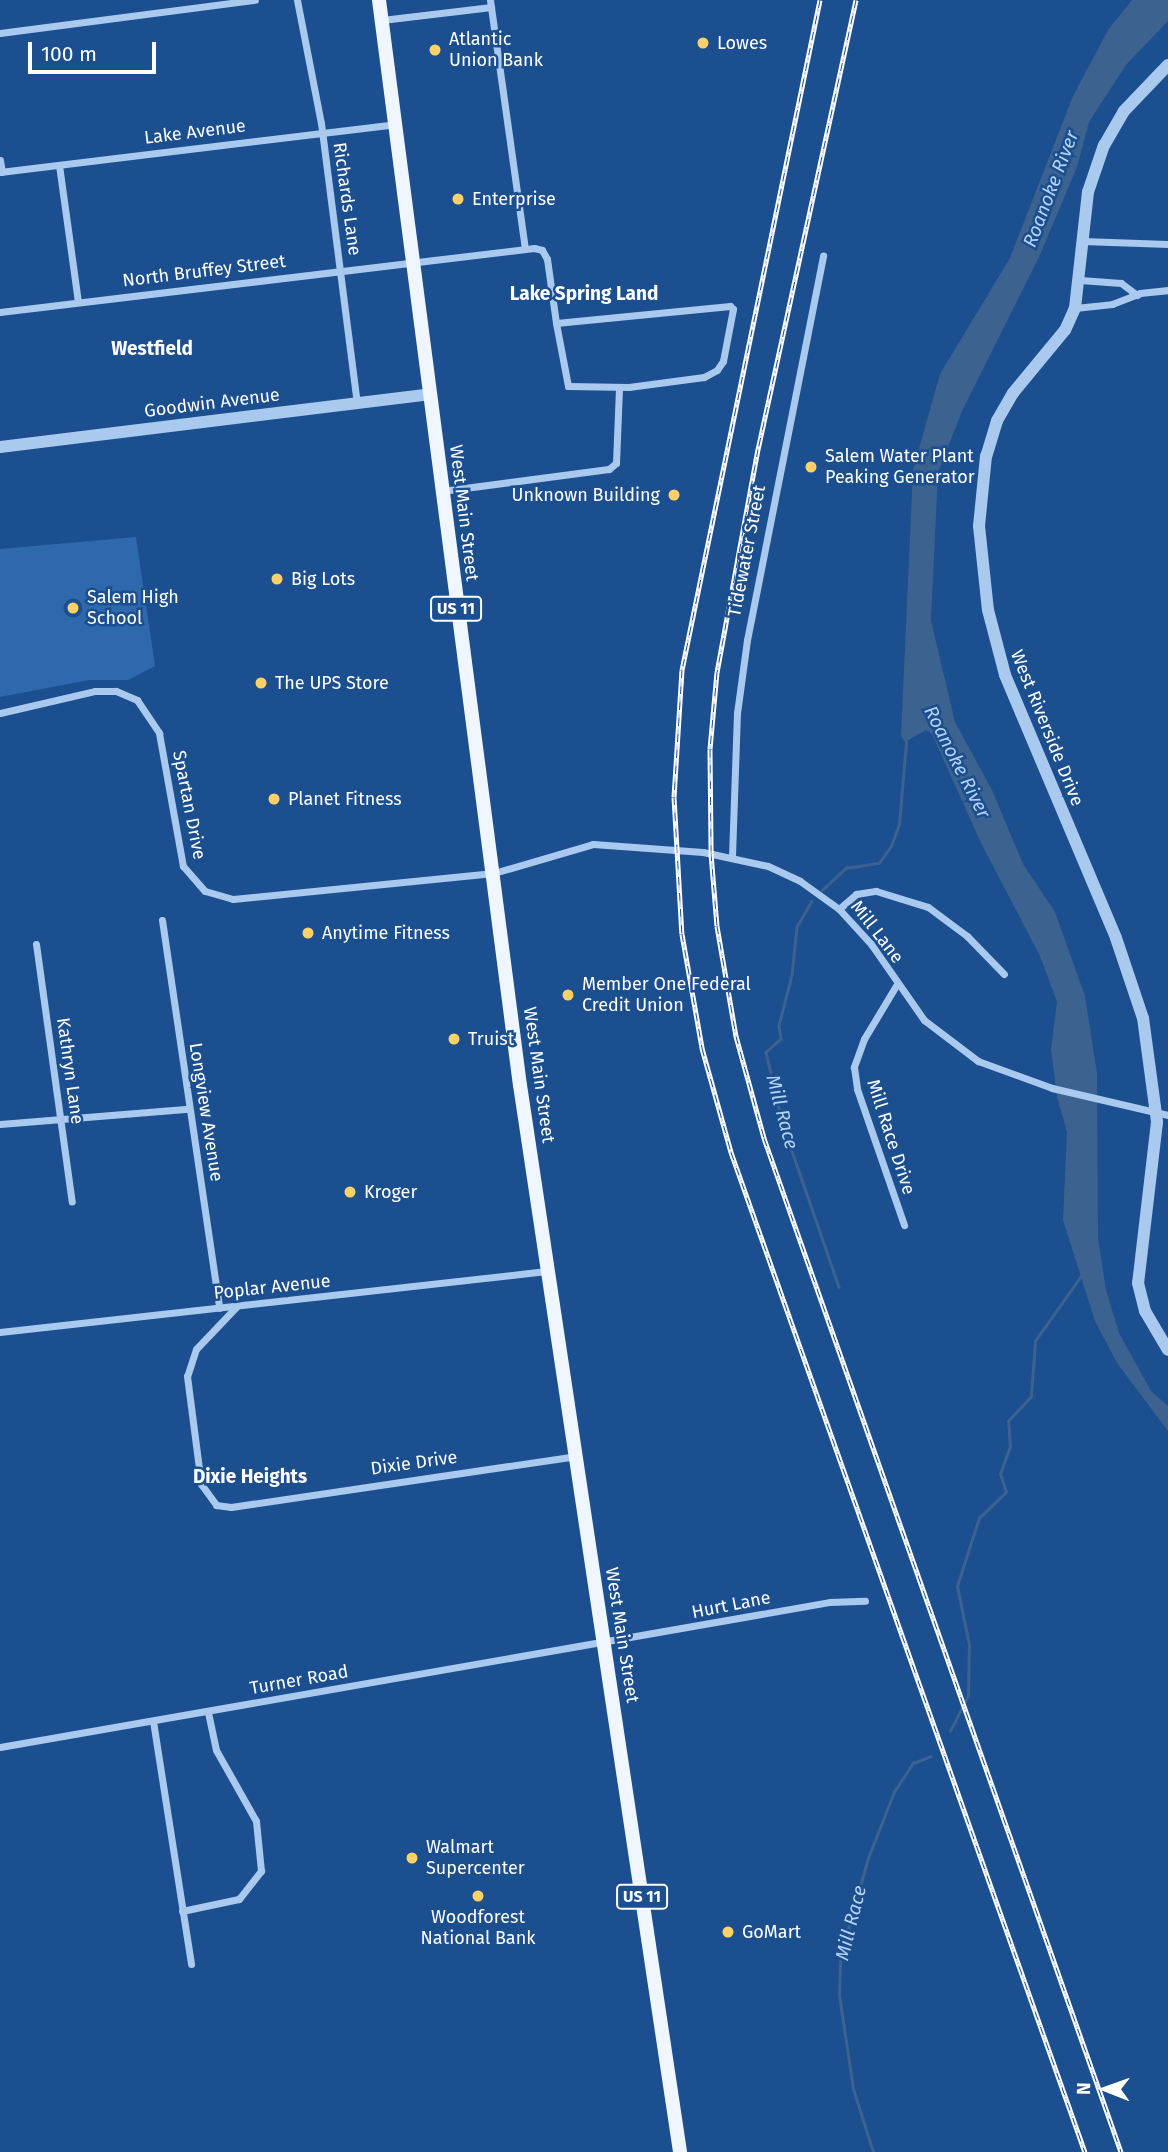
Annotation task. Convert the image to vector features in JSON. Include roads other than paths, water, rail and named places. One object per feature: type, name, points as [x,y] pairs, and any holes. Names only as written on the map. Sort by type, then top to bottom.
[{"type":"main road","name":"West Main Street","points":[[379,0],[429,394],[548,1271],[680,2152]]},
{"type":"street","points":[[0,33],[210,3],[256,0]]},
{"type":"street","name":"Richards Lane","points":[[297,0],[322,132],[357,402]]},
{"type":"street","points":[[382,20],[491,3],[525,248],[545,252],[565,384],[578,390],[618,388],[713,374],[723,361],[733,307],[556,323]]},
{"type":"street","name":"West Riverside Drive","points":[[1168,65],[1124,111],[1104,145],[1090,185],[1075,308],[1065,330],[1013,393],[990,439],[980,504],[981,566],[1005,675],[1134,987],[1150,1048],[1163,1114],[1137,1276],[1145,1311],[1168,1350]]},
{"type":"street","name":"Lake Avenue","points":[[1,172],[395,124]]},
{"type":"street","points":[[0,160],[1,172]]},
{"type":"street","points":[[59,165],[78,303]]},
{"type":"street","points":[[1082,241],[1168,244]]},
{"type":"street","name":"North Bruffey Street","points":[[0,312],[525,248]]},
{"type":"street","name":"Tidewater Street","points":[[732,856],[737,713],[747,640],[823,255]]},
{"type":"street","points":[[1080,280],[1121,283],[1137,295]]},
{"type":"street","points":[[1075,308],[1112,304],[1137,295],[1168,290]]},
{"type":"street","points":[[442,491],[609,470],[616,463],[618,388]]},
{"type":"street","name":"Goodwin Avenue","points":[[0,447],[429,394]]},
{"type":"street","name":"Spartan Drive","points":[[0,713],[106,690],[136,700],[159,733],[183,866],[192,880],[211,893],[256,898],[494,873]]},
{"type":"street","name":"Mill Lane","points":[[494,873],[593,844],[732,856],[785,873],[839,909],[871,944],[897,985],[924,1020],[958,1048],[995,1069],[1052,1088],[1163,1114]]},
{"type":"street","points":[[839,909],[856,894],[876,891],[928,907],[967,936],[1004,974]]},
{"type":"street","name":"Longview Avenue","points":[[162,920],[219,1308]]},
{"type":"street","name":"Kathryn Lane","points":[[36,944],[72,1202]]},
{"type":"street","name":"Mill Race Drive","points":[[897,985],[864,1040],[854,1067],[857,1089],[904,1225]]},
{"type":"street","points":[[0,1124],[60,1116],[188,1109]]},
{"type":"street","name":"Poplar Avenue","points":[[0,1332],[548,1271]]},
{"type":"street","name":"Dixie Drive","points":[[237,1306],[192,1356],[188,1396],[207,1498],[223,1507],[576,1456]]},
{"type":"street","name":"Hurt Lane","points":[[604,1643],[830,1602],[865,1601]]},
{"type":"street","name":"Turner Road","points":[[0,1747],[604,1643]]},
{"type":"street","points":[[182,1912],[239,1899],[261,1871],[256,1821],[216,1750],[208,1712]]},
{"type":"street","points":[[153,1721],[191,1964]]},
{"type":"water","name":"Roanoke River","points":[[1132,0],[1168,0],[1168,21],[1126,65],[1089,122],[1077,167],[1039,257],[963,409],[938,472],[931,621],[955,722],[992,790],[1023,864],[1055,912],[1085,996],[1097,1073],[1098,1238],[1106,1290],[1119,1333],[1151,1391],[1168,1406],[1168,1431],[1117,1363],[1095,1321],[1063,1220],[1067,1132],[1057,1097],[1051,1049],[1057,1002],[1040,956],[981,843],[932,734],[926,730],[905,742],[901,736],[913,470],[940,374],[1010,258],[1073,96],[1108,30]]},
{"type":"waterway","name":"Mill Race","points":[[822,890],[846,868],[879,863],[891,846],[899,824],[906,742]]},
{"type":"waterway","name":"Mill Race","points":[[812,901],[797,927],[792,975],[779,1026],[781,1039],[766,1052],[783,1125],[839,1287]]},
{"type":"waterway","name":"Mill Race","points":[[950,1731],[968,1696],[969,1645],[957,1586],[979,1518],[1006,1492],[1000,1474],[1010,1447],[1008,1421],[1031,1396],[1035,1341],[1081,1276]]},
{"type":"waterway","name":"Mill Race","points":[[873,2152],[853,2089],[839,1995],[840,1957],[868,1858],[894,1792],[913,1763],[931,1756]]},
{"type":"railway","points":[[820,0],[682,670],[674,797],[682,934],[702,1048],[731,1152],[1085,2152]]},
{"type":"railway","points":[[856,0],[758,449],[717,672],[710,749],[711,853],[717,926],[736,1036],[764,1138],[1121,2152]]},
{"type":"place","name":"Lowes","points":[[703,43]]},
{"type":"place","name":"Atlantic Union Bank","points":[[435,50]]},
{"type":"place","name":"Enterprise","points":[[458,199]]},
{"type":"place","name":"Salem Water Plant Peaking Generator","points":[[811,467]]},
{"type":"place","name":"Unknown Building","points":[[674,495]]},
{"type":"place","name":"Big Lots","points":[[277,579]]},
{"type":"place","name":"Salem High School","points":[[73,608]]},
{"type":"place","name":"The UPS Store","points":[[261,683]]},
{"type":"place","name":"Planet Fitness","points":[[274,799]]},
{"type":"place","name":"Anytime Fitness","points":[[308,933]]},
{"type":"place","name":"Member One Federal Credit Union","points":[[568,995]]},
{"type":"place","name":"Truist","points":[[454,1039]]},
{"type":"place","name":"Kroger","points":[[350,1192]]},
{"type":"place","name":"Walmart Supercenter","points":[[412,1858]]},
{"type":"place","name":"Woodforest National Bank","points":[[478,1896]]},
{"type":"place","name":"GoMart","points":[[728,1932]]},
{"type":"district","name":"Lake Spring Land","points":[[584,294]]},
{"type":"district","name":"Westfield","points":[[152,349]]},
{"type":"district","name":"Dixie Heights","points":[[250,1477]]}]
